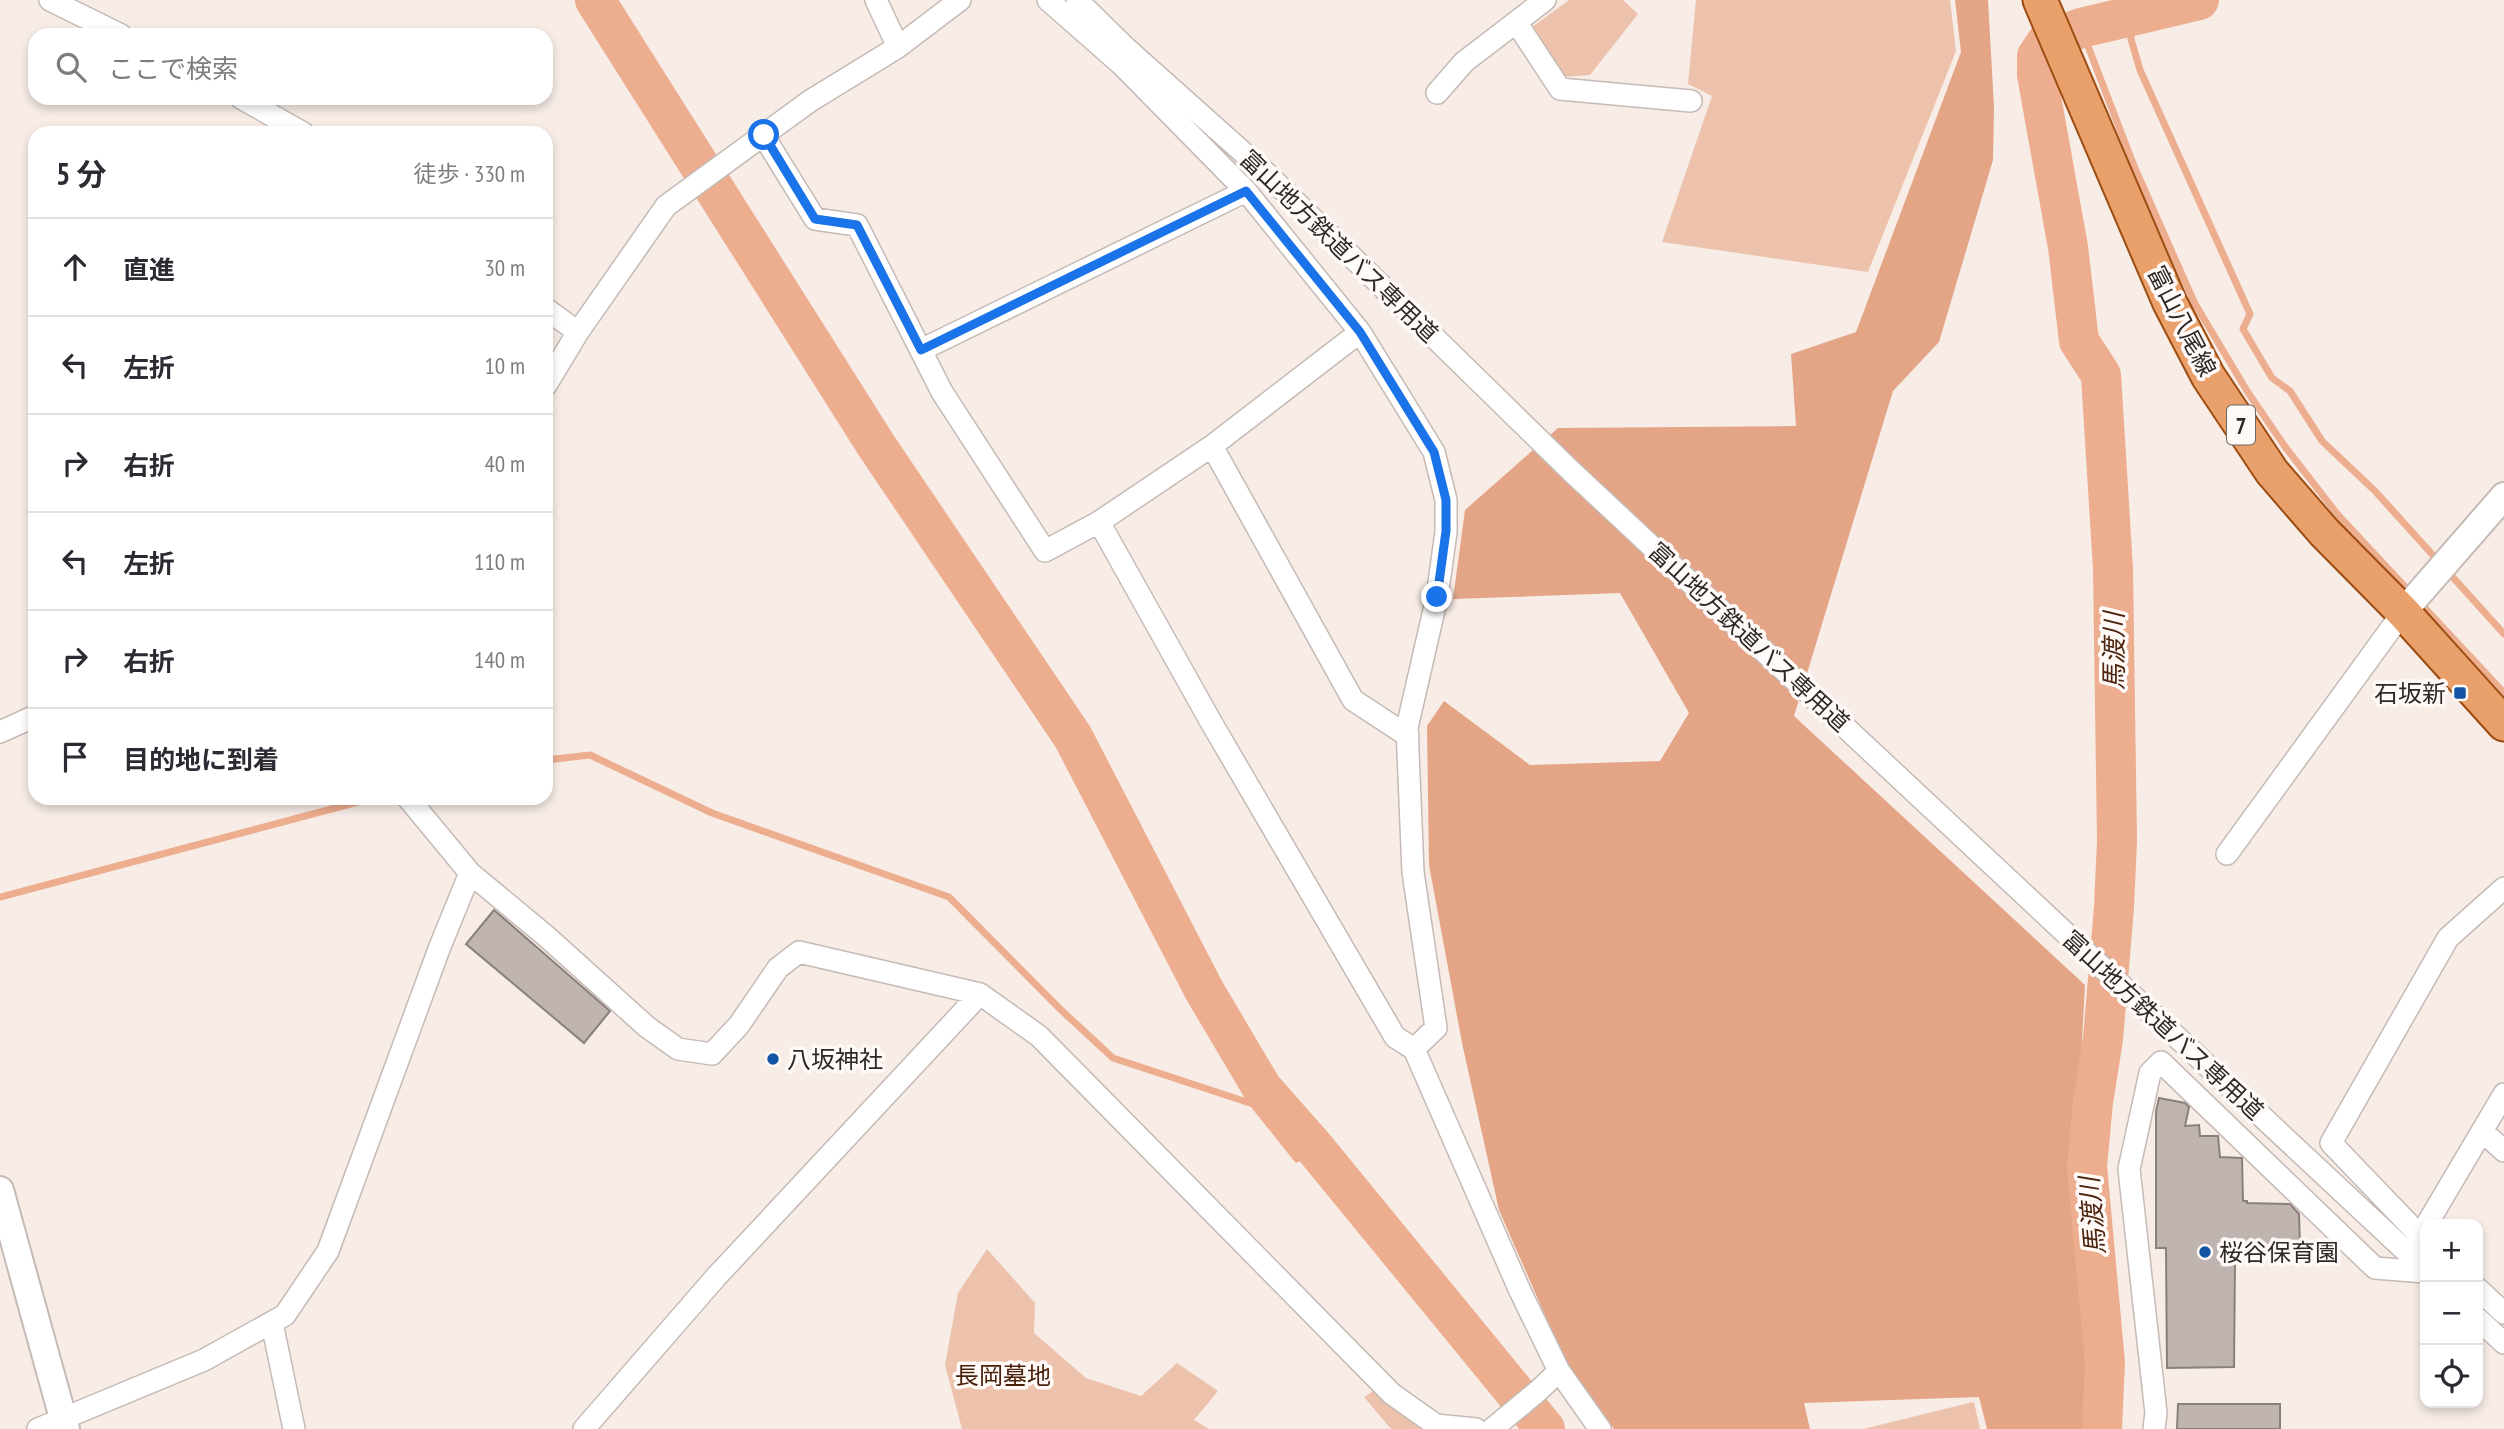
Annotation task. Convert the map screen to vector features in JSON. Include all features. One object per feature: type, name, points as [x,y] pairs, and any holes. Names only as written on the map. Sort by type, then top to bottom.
[{"type":"main road","name":"富山八尾線","points":[[2041,1],[2170,303],[2208,376],[2272,472],[2324,532],[2403,612],[2504,724]]},
{"type":"street","points":[[50,0],[107,28]]},
{"type":"street","points":[[876,0],[898,47]]},
{"type":"street","points":[[553,373],[578,332],[666,206],[810,101],[898,47],[960,0]]},
{"type":"street","points":[[1048,0],[1121,64],[1246,191],[1360,332],[1434,452],[1446,500],[1446,531],[1437,597],[1407,728],[1413,872],[1436,1028],[1414,1049]]},
{"type":"street","name":"富山地方鉄道バス専用道","points":[[1077,0],[1126,48],[1265,172],[1581,480],[2420,1265]]},
{"type":"street","points":[[1437,93],[1464,62],[1519,12],[1545,0]]},
{"type":"street","points":[[1519,12],[1560,89],[1691,101]]},
{"type":"street","points":[[253,105],[291,126]]},
{"type":"street","points":[[764,135],[815,219],[857,225],[942,392],[1045,551],[1099,522],[1212,446],[1360,332]]},
{"type":"street","points":[[921,350],[1246,191]]},
{"type":"street","points":[[553,314],[578,332]]},
{"type":"street","points":[[1212,446],[1353,700],[1408,736]]},
{"type":"street","points":[[2227,854],[2403,612],[2504,495]]},
{"type":"street","points":[[1099,522],[1211,722],[1395,1037],[1414,1049],[1520,1291],[1559,1371],[1600,1429]]},
{"type":"street","points":[[0,732],[28,719]]},
{"type":"street","points":[[414,805],[470,873],[546,936],[647,1027],[678,1049],[712,1054],[739,1025],[778,968],[799,952],[980,994],[1039,1036],[1392,1394],[1436,1425],[1476,1429]]},
{"type":"street","points":[[38,1429],[65,1424],[204,1360],[285,1314],[328,1251],[439,949],[470,873]]},
{"type":"street","points":[[2420,1228],[2331,1143],[2448,938],[2504,888]]},
{"type":"street","points":[[584,1429],[716,1277],[980,994]]},
{"type":"street","points":[[2154,1429],[2156,1413],[2129,1169],[2150,1073],[2161,1062],[2375,1268],[2420,1270]]},
{"type":"street","points":[[2432,1219],[2504,1094]]},
{"type":"street","points":[[2483,1132],[2504,1151]]},
{"type":"street","points":[[0,1190],[65,1424]]},
{"type":"street","points":[[2483,1294],[2504,1313]]},
{"type":"street","points":[[272,1323],[294,1429]]},
{"type":"street","points":[[2483,1323],[2504,1343]]},
{"type":"street","points":[[1492,1429],[1559,1371]]},
{"type":"green space","points":[[1569,0],[1623,0],[1638,14],[1590,75],[1564,77],[1528,30]]},
{"type":"green space","points":[[1696,0],[1950,0],[1956,51],[1868,272],[1662,242],[1712,96],[1688,84]]},
{"type":"green space","name":"長岡墓地","points":[[987,1249],[1035,1303],[1034,1333],[1086,1378],[1141,1396],[1177,1363],[1218,1391],[1194,1420],[1209,1429],[962,1429],[945,1365],[958,1293]]},
{"type":"green space","points":[[1378,1388],[1430,1429],[1391,1429],[1364,1397]]},
{"type":"green space","points":[[1973,1402],[1980,1429],[1863,1429]]},
{"type":"shaded area","points":[[1955,0],[1988,0],[1994,107],[1993,160],[1939,342],[1893,391],[1794,716],[2085,985],[2075,1173],[2094,1345],[2089,1429],[1987,1429],[1979,1397],[1804,1403],[1810,1429],[1614,1429],[1569,1370],[1499,1210],[1462,1043],[1429,865],[1427,726],[1444,701],[1530,765],[1660,761],[1689,713],[1620,593],[1453,599],[1465,510],[1558,428],[1796,426],[1791,354],[1856,332],[1961,52]]},
{"type":"building","points":[[494,910],[610,1011],[584,1043],[466,944]]},
{"type":"building","points":[[2159,1098],[2185,1103],[2189,1107],[2185,1126],[2199,1125],[2200,1136],[2218,1136],[2220,1157],[2242,1158],[2243,1201],[2290,1204],[2299,1214],[2300,1246],[2248,1248],[2249,1259],[2235,1260],[2234,1367],[2167,1368],[2166,1248],[2156,1248],[2156,1111]]},
{"type":"building","points":[[2178,1404],[2280,1404],[2280,1429],[2177,1429]]},
{"type":"waterway","points":[[595,0],[876,445],[1073,737],[1204,990],[1262,1088],[1314,1147],[1545,1429]]},
{"type":"waterway","name":"馬渡川","points":[[2102,1429],[2105,1363],[2087,1166],[2103,1039],[2117,841],[2113,569],[2101,375],[2079,341],[2068,247],[2037,75],[2037,56],[2047,41],[2081,28],[2199,0]]},
{"type":"waterway","points":[[2131,16],[2131,39],[2140,70],[2250,314],[2243,329],[2272,378],[2290,391],[2322,441],[2375,491],[2504,634]]},
{"type":"waterway","points":[[2081,28],[2134,166],[2194,302],[2247,391],[2286,448],[2338,515],[2504,693]]},
{"type":"waterway","points":[[553,759],[590,755],[712,813],[949,897],[1060,1009],[1113,1058],[1253,1104],[1297,1159],[1314,1147]]},
{"type":"waterway","points":[[0,897],[347,805]]},
{"type":"place","name":"石坂新","points":[[2460,693]]},
{"type":"place","name":"八坂神社","points":[[773,1059]]},
{"type":"place","name":"桜谷保育園","points":[[2205,1252]]},
{"type":"route","points":[[764,135],[815,219],[857,225],[921,350],[1246,191],[1360,332],[1434,452],[1446,500],[1446,531],[1437,597]]}]
